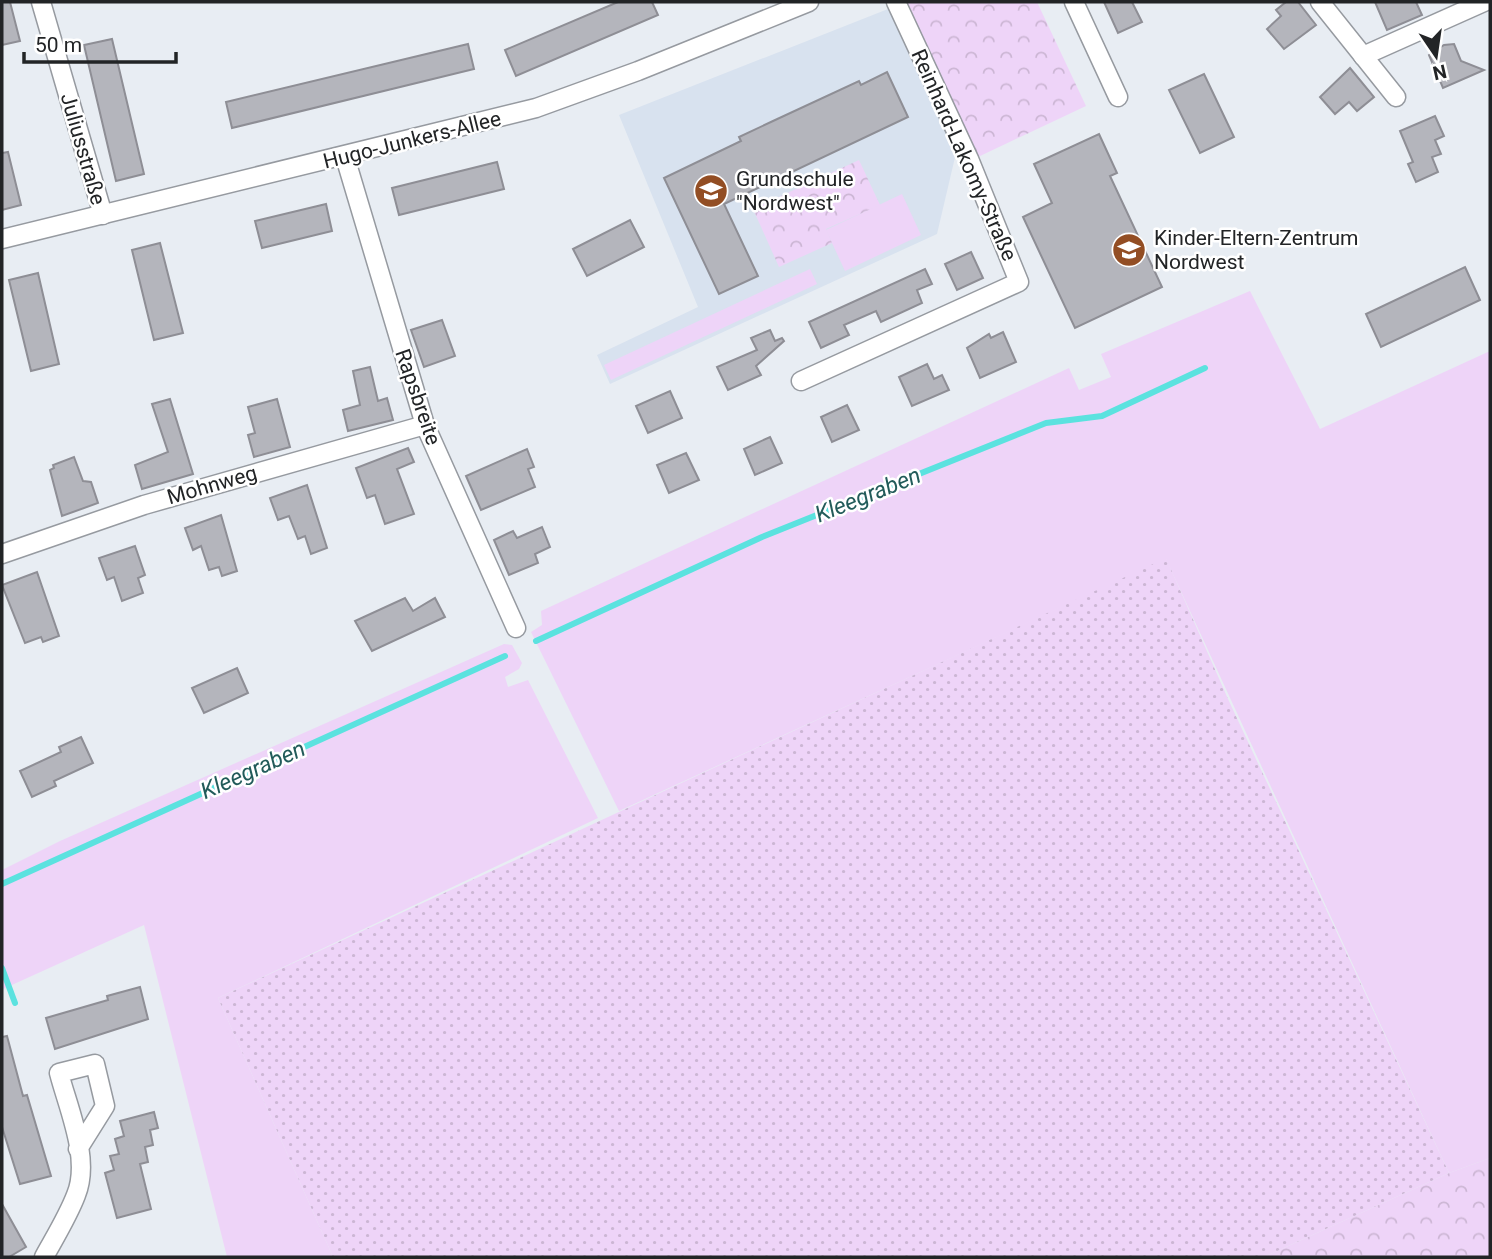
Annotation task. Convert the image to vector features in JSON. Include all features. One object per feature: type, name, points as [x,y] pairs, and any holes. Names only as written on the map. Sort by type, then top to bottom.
[{"type":"street","name":"Juliusstraße","points":[[41,2],[103,215]]},
{"type":"street","name":"Hugo-Junkers-Allee","points":[[2,239],[536,108],[809,2]]},
{"type":"street","name":"Reinhard-Lakomy-Straße","points":[[801,381],[1020,282],[969,159],[896,2]]},
{"type":"street","points":[[1074,2],[1118,97]]},
{"type":"street","points":[[1320,2],[1396,97]]},
{"type":"street","points":[[1363,56],[1484,2]]},
{"type":"street","name":"Rapsbreite","points":[[345,157],[425,425],[516,628]]},
{"type":"street","name":"Mohnweg","points":[[2,554],[144,505],[425,425]]},
{"type":"street","points":[[44,1257],[77,1194],[81,1176],[78,1149]]},
{"type":"shaded area","points":[[888,9],[956,153],[937,234],[610,384],[597,355],[698,307],[619,115]]},
{"type":"green space","points":[[907,2],[1037,2],[1086,106],[978,157]]},
{"type":"green space","points":[[859,160],[880,205],[826,229],[832,243],[779,267],[753,209]]},
{"type":"green space","points":[[902,194],[921,235],[845,271],[826,230]]},
{"type":"green space","points":[[810,269],[817,284],[611,380],[604,365]]},
{"type":"green space","points":[[1250,291],[1320,429],[1490,351],[1490,1158],[1449,1173],[1166,559],[619,811],[531,632],[542,625],[541,611],[1069,368],[1079,390],[1111,377],[1101,354]]},
{"type":"green space","points":[[1166,558],[1228,699],[1449,1173],[1264,1257],[333,1257],[218,998]]},
{"type":"green space","points":[[504,644],[512,645],[522,663],[519,669],[505,677],[508,687],[528,680],[598,818],[218,998],[333,1257],[227,1257],[144,925],[3,989],[2,870],[60,841]]},
{"type":"green space","points":[[1490,1158],[1490,1257],[1264,1257],[1449,1173]]},
{"type":"building","points":[[2,2],[10,2],[20,41],[2,45]]},
{"type":"building","points":[[618,2],[652,2],[658,15],[516,76],[505,50]]},
{"type":"building","points":[[1104,2],[1132,2],[1142,22],[1118,33]]},
{"type":"building","points":[[1286,2],[1298,2],[1316,25],[1284,49],[1267,29],[1281,16],[1276,10]]},
{"type":"building","points":[[1375,2],[1416,2],[1422,15],[1387,30]]},
{"type":"building","points":[[112,39],[144,174],[116,181],[84,45]]},
{"type":"building","points":[[468,44],[474,69],[232,128],[226,102]]},
{"type":"building","points":[[1454,44],[1461,61],[1484,70],[1443,88],[1429,55],[1444,45]]},
{"type":"building","points":[[1350,68],[1374,97],[1357,111],[1349,102],[1335,114],[1320,97]]},
{"type":"building","name":"Grundschule \"Nordwest\"","points":[[887,72],[908,117],[724,204],[758,276],[719,294],[664,178],[741,141],[739,137],[859,81],[861,85]]},
{"type":"building","points":[[1204,74],[1234,137],[1200,153],[1169,90]]},
{"type":"building","points":[[1435,116],[1444,136],[1435,140],[1441,154],[1432,157],[1438,172],[1416,182],[1408,164],[1413,162],[1400,131]]},
{"type":"building","name":"Kinder-Eltern-Zentrum Nordwest","points":[[1099,134],[1117,173],[1110,176],[1162,287],[1075,328],[1023,217],[1052,203],[1034,164]]},
{"type":"building","points":[[8,152],[21,205],[2,210],[2,153]]},
{"type":"building","points":[[497,162],[504,189],[399,215],[392,188]]},
{"type":"building","points":[[326,204],[332,231],[262,248],[255,221]]},
{"type":"building","points":[[630,220],[644,247],[587,276],[573,249]]},
{"type":"building","points":[[160,243],[183,333],[154,340],[132,250]]},
{"type":"building","points":[[971,252],[983,278],[957,290],[945,264]]},
{"type":"building","points":[[1465,267],[1480,300],[1381,347],[1366,314]]},
{"type":"building","points":[[925,269],[932,284],[917,290],[922,303],[881,322],[876,311],[844,325],[849,335],[821,348],[809,322]]},
{"type":"building","points":[[38,273],[59,364],[31,371],[9,280]]},
{"type":"building","points":[[442,320],[455,356],[424,367],[411,330]]},
{"type":"building","points":[[770,330],[775,341],[782,338],[784,341],[756,366],[761,375],[728,390],[717,367],[757,350],[751,338]]},
{"type":"building","points":[[1003,332],[1016,362],[980,378],[967,348],[989,334],[991,338]]},
{"type":"building","points":[[927,364],[934,379],[942,375],[949,390],[912,406],[899,377]]},
{"type":"building","points":[[370,367],[378,401],[387,398],[393,420],[348,431],[343,410],[360,405],[353,371]]},
{"type":"building","points":[[670,391],[682,418],[648,433],[636,406]]},
{"type":"building","points":[[170,399],[193,474],[142,489],[135,465],[168,452],[152,404]]},
{"type":"building","points":[[277,399],[290,447],[254,457],[248,435],[255,433],[248,407]]},
{"type":"building","points":[[847,405],[859,430],[832,442],[821,417]]},
{"type":"building","points":[[770,437],[782,463],[755,475],[744,449]]},
{"type":"building","points":[[408,448],[414,462],[397,469],[414,514],[385,524],[375,495],[367,498],[356,468]]},
{"type":"building","points":[[527,449],[534,467],[528,469],[535,487],[481,510],[466,476]]},
{"type":"building","points":[[686,453],[699,480],[669,493],[657,465]]},
{"type":"building","points":[[74,457],[83,481],[91,482],[98,503],[62,516],[50,470],[54,468],[53,465]]},
{"type":"building","points":[[307,485],[327,548],[311,554],[305,536],[298,539],[289,516],[278,520],[270,498]]},
{"type":"building","points":[[221,515],[237,571],[222,576],[219,567],[209,570],[201,546],[193,550],[185,528]]},
{"type":"building","points":[[542,527],[550,547],[535,554],[538,563],[509,575],[494,540],[513,531],[517,538]]},
{"type":"building","points":[[135,546],[145,575],[138,578],[143,593],[122,601],[114,577],[107,580],[99,558]]},
{"type":"building","points":[[37,572],[59,636],[43,642],[41,637],[25,643],[2,585]]},
{"type":"building","points":[[405,598],[413,611],[435,598],[445,617],[372,651],[355,621]]},
{"type":"building","points":[[237,668],[248,693],[204,713],[192,688]]},
{"type":"building","points":[[81,737],[93,763],[54,781],[56,786],[32,797],[20,771],[61,752],[59,747]]},
{"type":"building","points":[[140,987],[148,1019],[55,1049],[46,1018],[108,1000],[107,996]]},
{"type":"building","points":[[7,1036],[23,1096],[27,1095],[51,1176],[20,1184],[2,1127],[2,1037]]},
{"type":"building","points":[[154,1112],[158,1128],[150,1130],[153,1145],[145,1147],[148,1162],[140,1164],[151,1209],[117,1218],[105,1173],[114,1170],[110,1156],[119,1154],[115,1139],[124,1136],[120,1121]]},
{"type":"building","points":[[2,1204],[26,1247],[9,1257],[2,1257]]},
{"type":"waterway","name":"Kleegraben","points":[[536,641],[762,537],[1046,423],[1102,416],[1205,368]]},
{"type":"waterway","name":"Kleegraben","points":[[2,884],[505,656]]},
{"type":"waterway","name":"Kleegraben","points":[[2,968],[15,1003]]},
{"type":"place","name":"Grundschule \"Nordwest\"","points":[[711,191]]},
{"type":"place","name":"Kinder-Eltern-Zentrum Nordwest","points":[[1129,250]]}]
